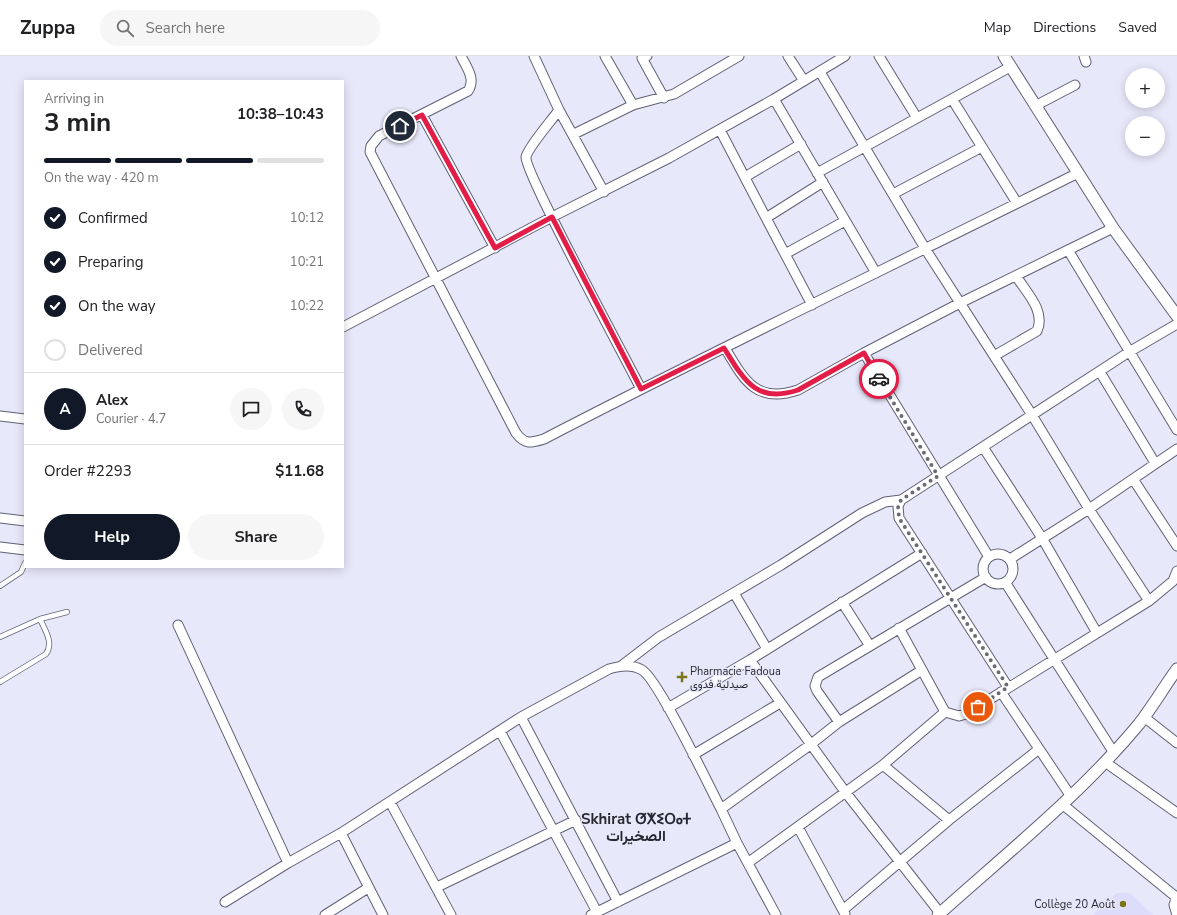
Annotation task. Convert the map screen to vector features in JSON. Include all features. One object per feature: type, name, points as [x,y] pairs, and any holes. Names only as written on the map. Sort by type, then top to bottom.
[{"type":"street","points":[[461,56],[472,79],[472,86],[468,91],[378,136],[371,146],[370,152],[516,433],[522,441],[528,442],[544,439],[641,389],[876,273],[926,250],[1078,173]]},
{"type":"street","points":[[605,56],[633,105]]},
{"type":"street","points":[[574,134],[633,105],[664,98],[674,94],[739,56]]},
{"type":"street","points":[[788,56],[804,81]]},
{"type":"street","points":[[344,327],[720,130],[846,56]]},
{"type":"street","points":[[879,56],[917,118]]},
{"type":"street","points":[[1004,56],[1113,228],[1177,316]]},
{"type":"street","points":[[537,57],[559,110],[574,134],[604,192]]},
{"type":"street","points":[[644,57],[664,98]]},
{"type":"street","points":[[818,173],[864,146],[1010,67]]},
{"type":"street","points":[[820,72],[926,250],[1032,415],[1089,509],[1149,600]]},
{"type":"street","points":[[1035,106],[1075,85]]},
{"type":"street","points":[[774,99],[876,273]]},
{"type":"street","points":[[952,99],[1017,204]]},
{"type":"street","points":[[559,110],[526,156],[528,167],[552,217],[641,389]]},
{"type":"street","points":[[422,115],[495,248]]},
{"type":"street","points":[[720,130],[812,305]]},
{"type":"street","points":[[744,177],[801,144]]},
{"type":"street","points":[[893,194],[982,148]]},
{"type":"street","points":[[766,218],[823,182]]},
{"type":"street","points":[[785,254],[845,221]]},
{"type":"street","points":[[724,348],[740,374],[750,385],[761,392],[786,394],[798,390],[864,353],[960,303],[1113,228]]},
{"type":"street","points":[[1068,250],[1177,430]]},
{"type":"street","points":[[994,356],[1037,331],[1040,325],[1038,310],[1016,276]]},
{"type":"street","points":[[621,666],[659,637],[824,539],[862,513],[884,502],[901,500],[1129,352],[1177,324]]},
{"type":"street","points":[[864,353],[989,557]]},
{"type":"street","points":[[1100,372],[1155,463]]},
{"type":"street","points":[[0,416],[24,419]]},
{"type":"street","points":[[983,447],[1042,538],[1097,633]]},
{"type":"street","points":[[1010,560],[1089,509],[1177,449]]},
{"type":"street","points":[[1133,479],[1177,546]]},
{"type":"street","points":[[901,500],[898,506],[899,518],[951,596],[1039,749],[1070,795]]},
{"type":"street","points":[[0,518],[24,521]]},
{"type":"street","points":[[0,547],[24,551]]},
{"type":"street","points":[[668,708],[750,660],[922,553]]},
{"type":"street","points":[[996,554],[1004,555],[1010,560],[1013,572],[1010,578],[1005,582],[994,583],[986,577],[983,566],[989,557],[996,554]]},
{"type":"street","points":[[899,628],[945,712],[959,716],[966,714],[1149,600],[1173,581],[1177,571]]},
{"type":"street","points":[[839,722],[817,691],[816,681],[818,677],[951,596],[986,577]]},
{"type":"street","points":[[1005,582],[1114,753]]},
{"type":"street","points":[[734,593],[767,649]]},
{"type":"street","points":[[842,602],[870,646]]},
{"type":"street","points":[[178,625],[288,863]]},
{"type":"street","points":[[750,660],[810,745],[939,914],[1062,804],[1114,753],[1144,716],[1177,668]]},
{"type":"street","points":[[225,902],[288,863],[341,833],[521,717],[609,669],[621,666],[634,667],[643,671],[668,708],[721,809],[737,843],[749,862],[776,915]]},
{"type":"street","points":[[721,809],[810,745],[839,722],[922,670]]},
{"type":"street","points":[[693,755],[780,703]]},
{"type":"street","points":[[749,862],[883,765],[945,712]]},
{"type":"street","points":[[1144,716],[1177,743]]},
{"type":"street","points":[[521,717],[618,902]]},
{"type":"street","points":[[500,730],[553,831],[594,914],[737,843]]},
{"type":"street","points":[[798,827],[845,913],[900,862],[949,820],[1039,749]]},
{"type":"street","points":[[1105,762],[1177,813]]},
{"type":"street","points":[[883,765],[949,820]]},
{"type":"street","points":[[390,802],[451,915]]},
{"type":"street","points":[[1062,804],[1177,896],[1174,905],[1177,915]]},
{"type":"street","points":[[437,887],[576,820]]},
{"type":"street","points":[[341,833],[383,915]]},
{"type":"street","points":[[325,915],[368,888]]},
{"type":"lane","points":[[0,586],[21,572],[24,565]]},
{"type":"lane","points":[[0,637],[40,619],[67,612]]},
{"type":"lane","points":[[0,682],[49,651],[49,639],[40,619]]},
{"type":"shaded area","name":"Collège 20 Août","points":[[1117,893],[1130,893],[1153,915],[1093,915]]},
{"type":"way so far","points":[[879,379],[938,476],[901,500],[898,506],[899,518],[951,596],[1008,687],[978,707]]},
{"type":"place","name":"Pharmacie Fadoua صيدلية فدوى","points":[[682,677]]},
{"type":"place","name":"Collège 20 Août","points":[[1123,904]]},
{"type":"district","name":"Skhirat ⵚⵅⵉⵔⴰⵜ الصخيرات","points":[[636,828]]},
{"type":"route","points":[[400,126],[422,115],[495,248],[552,217],[641,389],[724,348],[740,374],[750,385],[761,392],[786,394],[798,390],[864,353],[879,379]]}]
